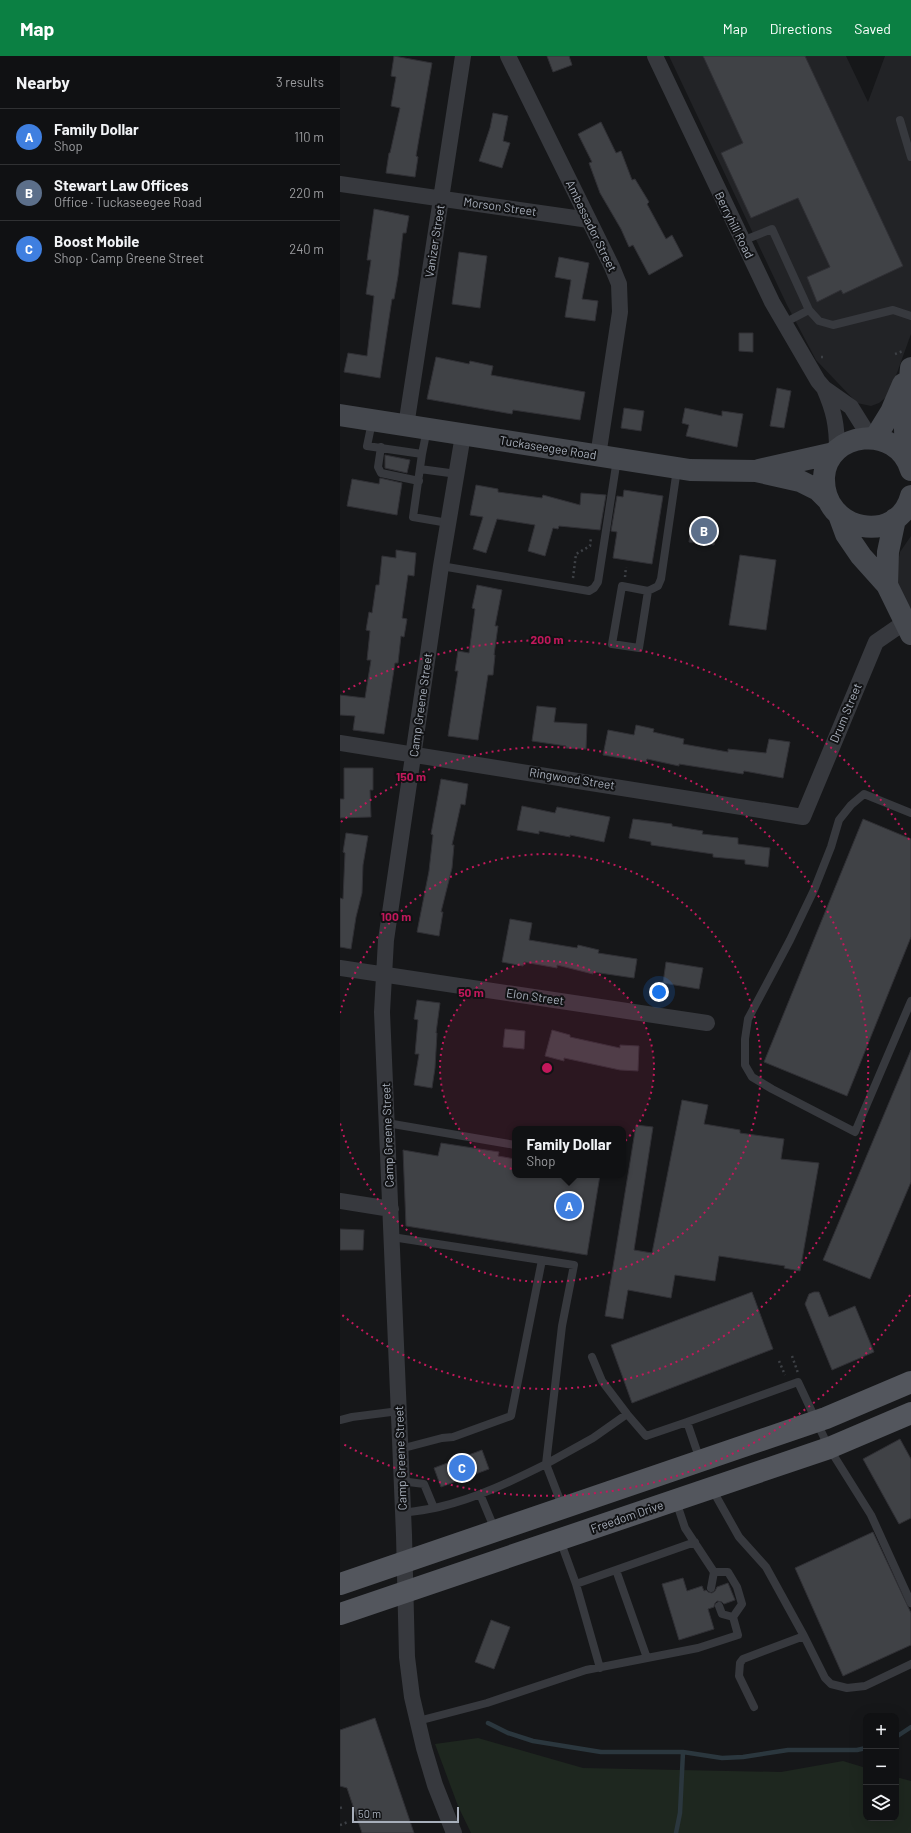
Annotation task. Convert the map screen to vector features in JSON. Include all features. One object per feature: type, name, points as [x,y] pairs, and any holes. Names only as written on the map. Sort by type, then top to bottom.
[{"type":"main road","points":[[908,464],[900,449],[888,442],[873,438],[891,412],[911,367]]},
{"type":"main road","points":[[908,464],[905,429],[911,367]]},
{"type":"main road","name":"Tuckaseegee Road","points":[[340,415],[690,470],[756,471],[800,481],[818,490],[851,524],[866,527],[879,526],[902,517]]},
{"type":"main road","name":"Tuckaseegee Road","points":[[756,471],[835,452],[855,440],[873,438]]},
{"type":"main road","points":[[835,452],[824,475],[824,490],[846,534],[871,569],[887,585],[908,628]]},
{"type":"main road","points":[[887,585],[888,552],[911,496]]},
{"type":"main road","points":[[340,1584],[816,1422],[911,1382]]},
{"type":"main road","name":"Freedom Drive","points":[[340,1614],[712,1489],[829,1448],[911,1413]]},
{"type":"street","name":"Vanizer Street","points":[[416,427],[441,199],[463,56]]},
{"type":"street","name":"Ambassador Street","points":[[508,56],[619,284],[621,302],[608,457]]},
{"type":"street","name":"Berryhill Road","points":[[655,56],[742,241],[784,324],[818,381],[824,388],[851,407],[873,438]]},
{"type":"street","name":"Morson Street","points":[[340,184],[589,220]]},
{"type":"street","name":"Berryhill Road","points":[[824,388],[833,408],[837,429],[835,452]]},
{"type":"street","name":"Camp Greene Street","points":[[454,1833],[435,1785],[418,1721],[412,1697],[407,1656],[405,1562],[382,1012],[386,940],[441,566],[463,435]]},
{"type":"street","name":"Drum Street","points":[[803,816],[876,642],[908,628]]},
{"type":"street","name":"Ringwood Street","points":[[340,743],[803,816]]},
{"type":"street","name":"Elon Street","points":[[340,968],[707,1023]]},
{"type":"street","points":[[340,1201],[391,1209]]},
{"type":"lane","points":[[900,120],[911,157]]},
{"type":"lane","points":[[742,241],[772,229],[810,310],[819,321],[833,325],[893,310],[911,316]]},
{"type":"lane","points":[[784,324],[810,310]]},
{"type":"lane","points":[[372,421],[367,446],[422,454]]},
{"type":"lane","points":[[416,427],[422,454],[413,517],[448,523]]},
{"type":"lane","points":[[382,447],[378,467],[381,473],[419,481]]},
{"type":"lane","points":[[441,566],[589,591],[594,588],[598,582],[608,457]]},
{"type":"lane","points":[[648,591],[639,648],[612,644],[622,586],[648,591],[658,586],[661,579],[677,468]]},
{"type":"lane","points":[[420,469],[456,474]]},
{"type":"lane","points":[[911,812],[864,794],[851,805],[839,820],[831,847],[814,890],[790,940],[748,1019],[745,1040],[745,1065],[752,1077],[855,1132],[911,1001]]},
{"type":"lane","points":[[387,1123],[512,1144]]},
{"type":"lane","points":[[392,1237],[574,1265],[562,1326],[546,1464],[563,1508]]},
{"type":"lane","points":[[400,1449],[442,1438],[453,1437],[511,1416],[542,1260]]},
{"type":"lane","points":[[592,1357],[602,1381],[626,1414],[646,1436],[798,1382],[829,1448],[871,1515],[911,1603]]},
{"type":"lane","points":[[340,1420],[399,1411]]},
{"type":"lane","points":[[403,1513],[434,1508],[480,1494],[515,1480],[592,1438],[626,1414]]},
{"type":"lane","points":[[687,1422],[700,1461]]},
{"type":"lane","points":[[401,1481],[424,1484],[434,1508]]},
{"type":"lane","points":[[712,1489],[739,1537],[766,1567],[825,1678],[831,1684],[847,1688],[864,1686],[911,1664]]},
{"type":"lane","points":[[480,1494],[496,1531]]},
{"type":"lane","points":[[676,1500],[684,1528],[695,1542],[714,1572],[711,1588]]},
{"type":"lane","points":[[560,1540],[576,1584],[600,1668]]},
{"type":"lane","points":[[576,1584],[695,1542]]},
{"type":"lane","points":[[616,1570],[647,1658]]},
{"type":"lane","points":[[714,1572],[728,1572],[737,1587],[742,1604],[733,1617]]},
{"type":"lane","points":[[719,1606],[722,1614],[733,1617]]},
{"type":"lane","points":[[418,1721],[487,1704],[586,1670],[698,1648],[738,1635],[733,1617]]},
{"type":"lane","points":[[754,1707],[739,1676],[740,1663],[743,1659],[804,1636]]},
{"type":"path","points":[[572,580],[576,554],[590,546],[591,537]]},
{"type":"path","points":[[792,1356],[799,1376],[798,1382]]},
{"type":"path","points":[[779,1361],[789,1385]]},
{"type":"path","points":[[340,1825],[348,1822]]},
{"type":"shaded area","points":[[669,56],[846,56],[868,102],[885,56],[911,56],[911,334],[889,395],[879,403],[871,406],[857,403],[816,360],[787,305]]},
{"type":"shaded area","points":[[911,536],[911,609],[899,593],[896,572],[900,552]]},
{"type":"shaded area","points":[[478,1738],[583,1768],[781,1772],[843,1761],[863,1767],[863,1821],[899,1821],[899,1778],[911,1781],[911,1833],[471,1833],[458,1806],[435,1744]]},
{"type":"building","points":[[394,56],[432,63],[416,156],[418,157],[415,177],[386,173],[389,153],[400,108],[391,106],[396,77],[391,76]]},
{"type":"building","points":[[547,56],[569,56],[572,65],[553,72]]},
{"type":"building","points":[[703,56],[805,56],[903,266],[843,294],[841,290],[817,302],[807,277],[830,267],[798,198],[751,218],[721,153],[743,143]]},
{"type":"building","points":[[493,113],[508,116],[503,141],[510,143],[502,168],[479,161],[490,128]]},
{"type":"building","points":[[601,122],[616,153],[621,151],[632,180],[635,179],[649,202],[647,204],[666,239],[672,235],[683,256],[649,275],[633,245],[629,247],[621,229],[600,193],[589,163],[592,162],[578,134]]},
{"type":"building","points":[[374,209],[409,216],[406,233],[403,233],[398,276],[394,299],[392,299],[380,378],[344,372],[348,353],[367,356],[374,296],[366,294],[371,260],[367,260]]},
{"type":"building","points":[[459,252],[487,256],[480,308],[452,304]]},
{"type":"building","points":[[559,257],[589,263],[582,299],[598,301],[595,321],[565,317],[571,280],[555,277]]},
{"type":"building","points":[[739,333],[753,333],[753,352],[739,351]]},
{"type":"building","points":[[436,357],[469,364],[470,361],[493,366],[491,375],[585,392],[580,420],[513,410],[512,414],[427,399]]},
{"type":"building","points":[[777,388],[791,391],[784,428],[770,426]]},
{"type":"building","points":[[624,408],[644,411],[641,431],[621,428]]},
{"type":"building","points":[[685,408],[722,416],[722,411],[743,414],[737,447],[686,436],[689,425],[682,423]]},
{"type":"building","points":[[385,455],[410,460],[407,473],[385,468]]},
{"type":"building","points":[[380,478],[402,483],[397,515],[347,506],[352,479],[379,484]]},
{"type":"building","points":[[476,485],[498,489],[498,492],[542,498],[543,495],[580,505],[581,493],[606,495],[600,530],[559,526],[558,529],[553,528],[545,556],[528,551],[535,525],[497,519],[486,553],[473,549],[483,517],[470,515]]},
{"type":"building","points":[[624,490],[663,496],[652,564],[613,558],[617,532],[611,531],[617,496],[623,497]]},
{"type":"building","points":[[692,522],[717,525],[714,545],[689,542]]},
{"type":"building","points":[[396,550],[416,553],[414,576],[408,575],[402,618],[407,619],[404,637],[401,636],[398,663],[395,663],[384,734],[353,730],[355,716],[340,715],[340,695],[365,698],[371,660],[367,660],[370,631],[366,630],[369,612],[372,613],[376,585],[379,585],[382,556],[396,558]]},
{"type":"building","points":[[740,555],[776,560],[766,630],[729,625]]},
{"type":"building","points":[[477,585],[502,590],[495,626],[498,626],[493,675],[488,675],[478,740],[448,736],[458,671],[455,671],[458,651],[469,653],[475,609],[472,608]]},
{"type":"building","points":[[537,706],[556,708],[554,722],[587,724],[586,749],[566,748],[566,746],[532,741]]},
{"type":"building","points":[[636,725],[654,729],[653,732],[684,739],[683,744],[728,752],[728,749],[766,753],[769,739],[790,742],[783,778],[744,771],[743,774],[679,764],[679,766],[647,759],[646,762],[603,755],[608,730],[634,735]]},
{"type":"building","points":[[344,768],[373,768],[373,790],[370,790],[371,817],[340,818],[340,799],[344,799]]},
{"type":"building","points":[[441,779],[468,784],[465,805],[461,804],[452,845],[454,845],[452,868],[441,912],[443,912],[439,936],[417,932],[429,871],[433,835],[431,834]]},
{"type":"building","points":[[522,806],[555,813],[557,807],[610,817],[604,842],[570,835],[570,837],[539,831],[539,834],[517,830]]},
{"type":"building","points":[[633,819],[672,824],[672,826],[703,831],[702,834],[738,838],[738,844],[770,848],[768,867],[745,864],[745,860],[713,857],[713,854],[651,845],[651,842],[629,838]]},
{"type":"building","points":[[863,819],[911,839],[911,937],[847,1096],[764,1062]]},
{"type":"building","points":[[346,833],[368,836],[363,865],[362,893],[356,917],[351,949],[340,947],[340,898],[343,899],[345,853],[343,852]]},
{"type":"building","points":[[510,919],[532,923],[529,940],[577,948],[578,945],[599,950],[598,953],[637,959],[634,978],[593,972],[593,974],[557,965],[557,968],[524,962],[523,966],[502,962]]},
{"type":"building","points":[[666,962],[703,968],[699,989],[663,983]]},
{"type":"building","points":[[417,1000],[440,1003],[432,1088],[414,1085],[419,1054],[415,1054],[418,1020],[414,1019]]},
{"type":"building","points":[[505,1029],[525,1031],[524,1049],[503,1047]]},
{"type":"building","points":[[552,1030],[570,1035],[570,1037],[620,1048],[620,1045],[639,1046],[638,1071],[620,1070],[564,1058],[564,1061],[545,1056]]},
{"type":"building","points":[[911,1050],[911,1182],[870,1279],[823,1260]]},
{"type":"building","points":[[682,1100],[708,1105],[704,1124],[740,1130],[740,1133],[784,1139],[781,1159],[819,1163],[800,1271],[784,1268],[785,1266],[719,1256],[715,1281],[675,1275],[671,1298],[628,1290],[623,1319],[605,1316],[636,1125],[653,1127],[634,1250],[652,1253]]},
{"type":"building","points":[[441,1143],[499,1152],[498,1156],[512,1158],[512,1178],[600,1178],[587,1255],[406,1226],[403,1150],[438,1156]]},
{"type":"building","points":[[340,1229],[364,1230],[363,1250],[340,1250]]},
{"type":"building","points":[[752,1292],[773,1349],[632,1403],[611,1345]]},
{"type":"building","points":[[819,1292],[829,1317],[855,1306],[874,1352],[832,1370],[805,1304],[809,1294]]},
{"type":"building","points":[[900,1439],[911,1459],[911,1518],[899,1524],[863,1459]]},
{"type":"building","points":[[482,1450],[489,1469],[441,1487],[434,1468]]},
{"type":"building","points":[[873,1532],[911,1613],[911,1645],[843,1676],[795,1568]]},
{"type":"building","points":[[683,1578],[687,1591],[702,1586],[704,1591],[706,1590],[712,1593],[717,1587],[728,1583],[735,1600],[724,1604],[717,1601],[714,1607],[708,1609],[714,1629],[679,1640],[662,1584]]},
{"type":"building","points":[[491,1620],[510,1627],[494,1669],[475,1662]]},
{"type":"building","points":[[375,1718],[414,1833],[362,1833],[347,1788],[340,1786],[340,1730]]},
{"type":"waterway","points":[[488,1723],[508,1733],[533,1741],[601,1752],[683,1752],[722,1758],[743,1757],[788,1750],[857,1750],[863,1749]]},
{"type":"waterway","points":[[899,1735],[911,1727]]},
{"type":"waterway","points":[[676,1833],[680,1813],[683,1752]]},
{"type":"place","name":"Stewart Law Offices","points":[[704,531]]},
{"type":"place","name":"Family Dollar","points":[[569,1206]]},
{"type":"place","name":"Boost Mobile","points":[[462,1468]]}]
